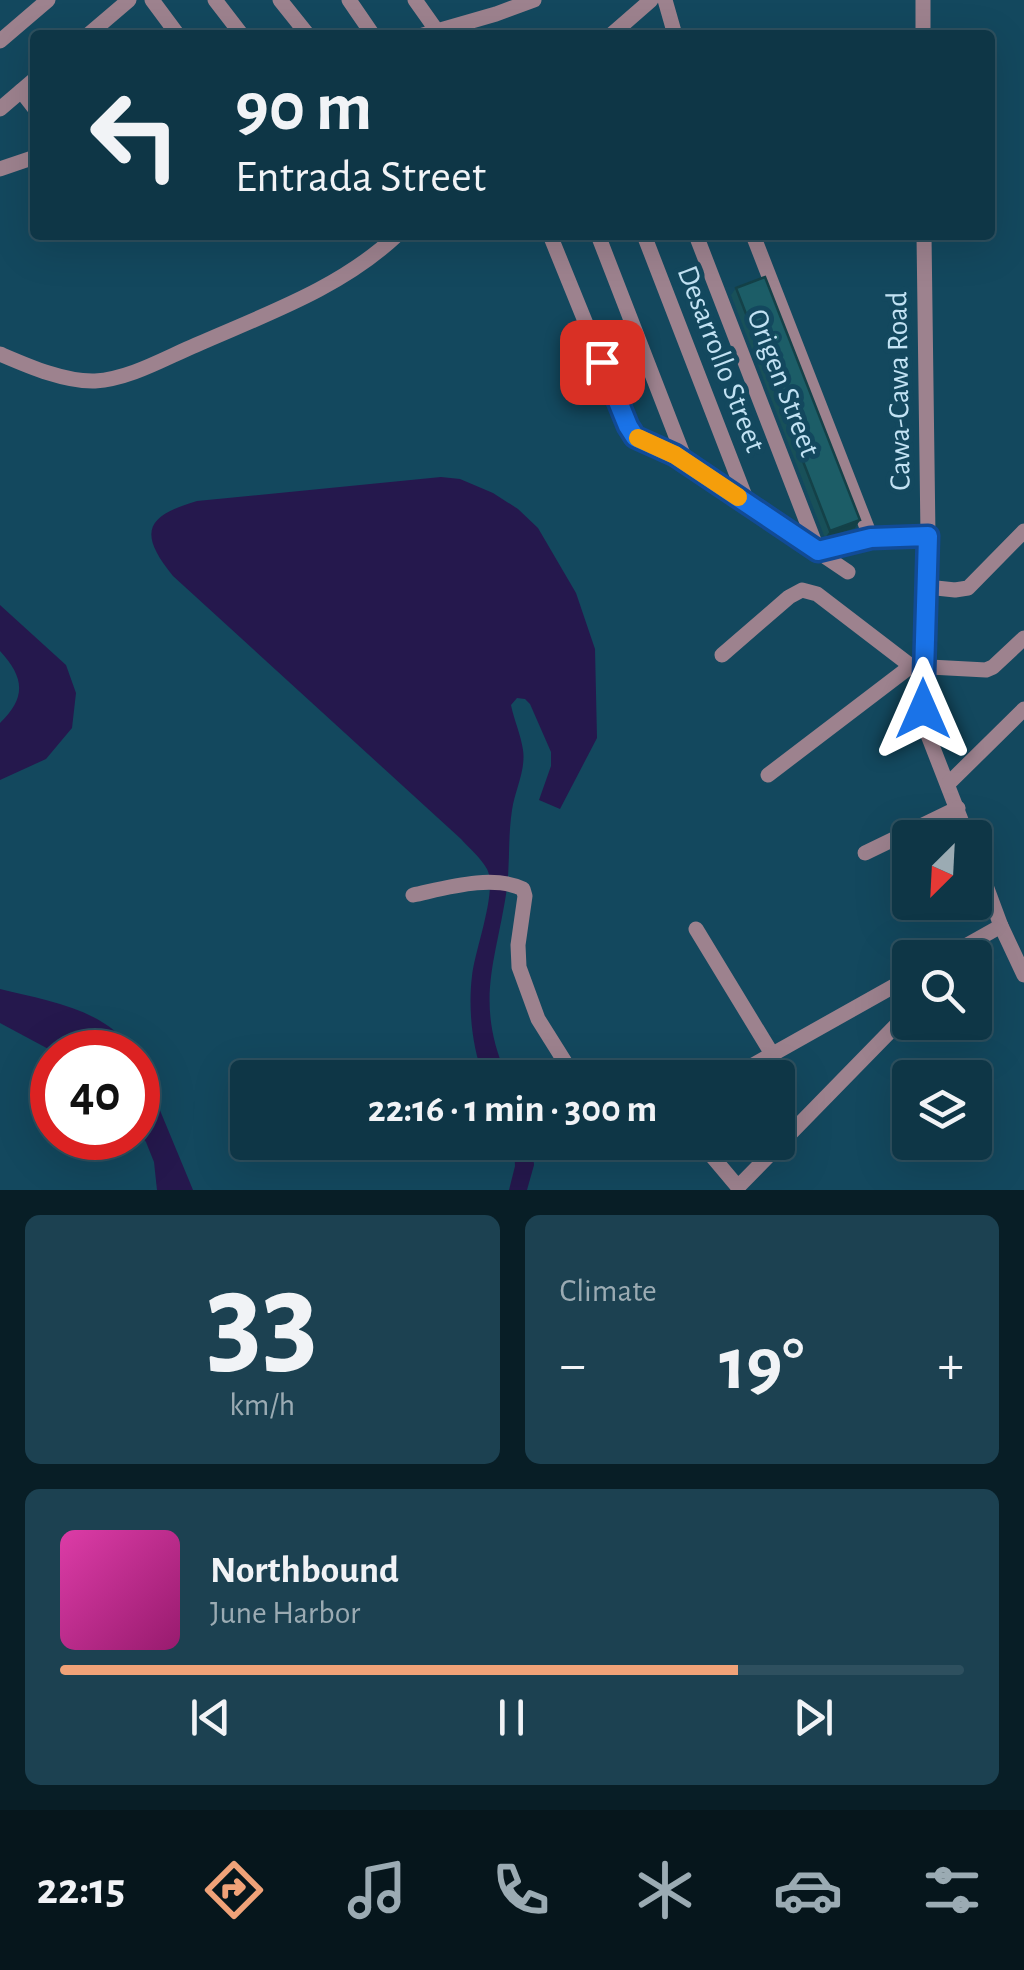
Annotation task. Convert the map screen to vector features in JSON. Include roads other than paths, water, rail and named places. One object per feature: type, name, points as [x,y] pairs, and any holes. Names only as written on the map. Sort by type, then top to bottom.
[{"type":"street","points":[[0,41],[48,0]]},
{"type":"street","points":[[106,29],[130,0]]},
{"type":"street","points":[[152,0],[174,30]]},
{"type":"street","points":[[280,0],[304,30]]},
{"type":"street","points":[[349,0],[370,30]]},
{"type":"street","points":[[415,0],[429,30]]},
{"type":"street","points":[[483,0],[496,14]]},
{"type":"street","points":[[440,30],[534,0]]},
{"type":"street","points":[[617,30],[650,0]]},
{"type":"street","points":[[665,0],[670,30]]},
{"type":"street","points":[[923,0],[923,30]]},
{"type":"street","points":[[221,2],[239,30]]},
{"type":"street","points":[[0,109],[30,84]]},
{"type":"street","points":[[22,91],[30,101]]},
{"type":"street","points":[[3,163],[30,158]]},
{"type":"street","points":[[0,354],[70,379],[108,380],[306,296],[342,278],[391,240]]},
{"type":"street","points":[[552,240],[630,432],[686,462],[848,572]]},
{"type":"street","points":[[600,240],[686,462]]},
{"type":"street","name":"Desarrollo Street","points":[[646,240],[748,504]]},
{"type":"street","name":"Origen Street","points":[[698,240],[818,551]]},
{"type":"street","points":[[755,240],[871,538]]},
{"type":"street","name":"Cawa-Cawa Road","points":[[924,240],[928,536],[917,667],[924,720],[962,820]]},
{"type":"street","points":[[926,586],[968,588],[1024,531]]},
{"type":"street","points":[[818,551],[871,538],[928,536]]},
{"type":"street","points":[[722,655],[802,590],[826,600],[917,667],[986,670],[1024,638]]},
{"type":"street","points":[[768,775],[917,667]]},
{"type":"street","points":[[949,783],[1024,709]]},
{"type":"street","points":[[865,853],[958,808]]},
{"type":"street","points":[[413,895],[487,883],[520,886],[525,892],[519,967],[538,1020],[564,1060]]},
{"type":"street","points":[[992,902],[1024,976]]},
{"type":"street","points":[[978,940],[1001,926]]},
{"type":"street","points":[[696,930],[772,1054]]},
{"type":"street","points":[[762,1060],[892,987]]},
{"type":"street","points":[[795,1129],[892,1029]]},
{"type":"street","points":[[715,1160],[738,1187],[764,1160]]}]
